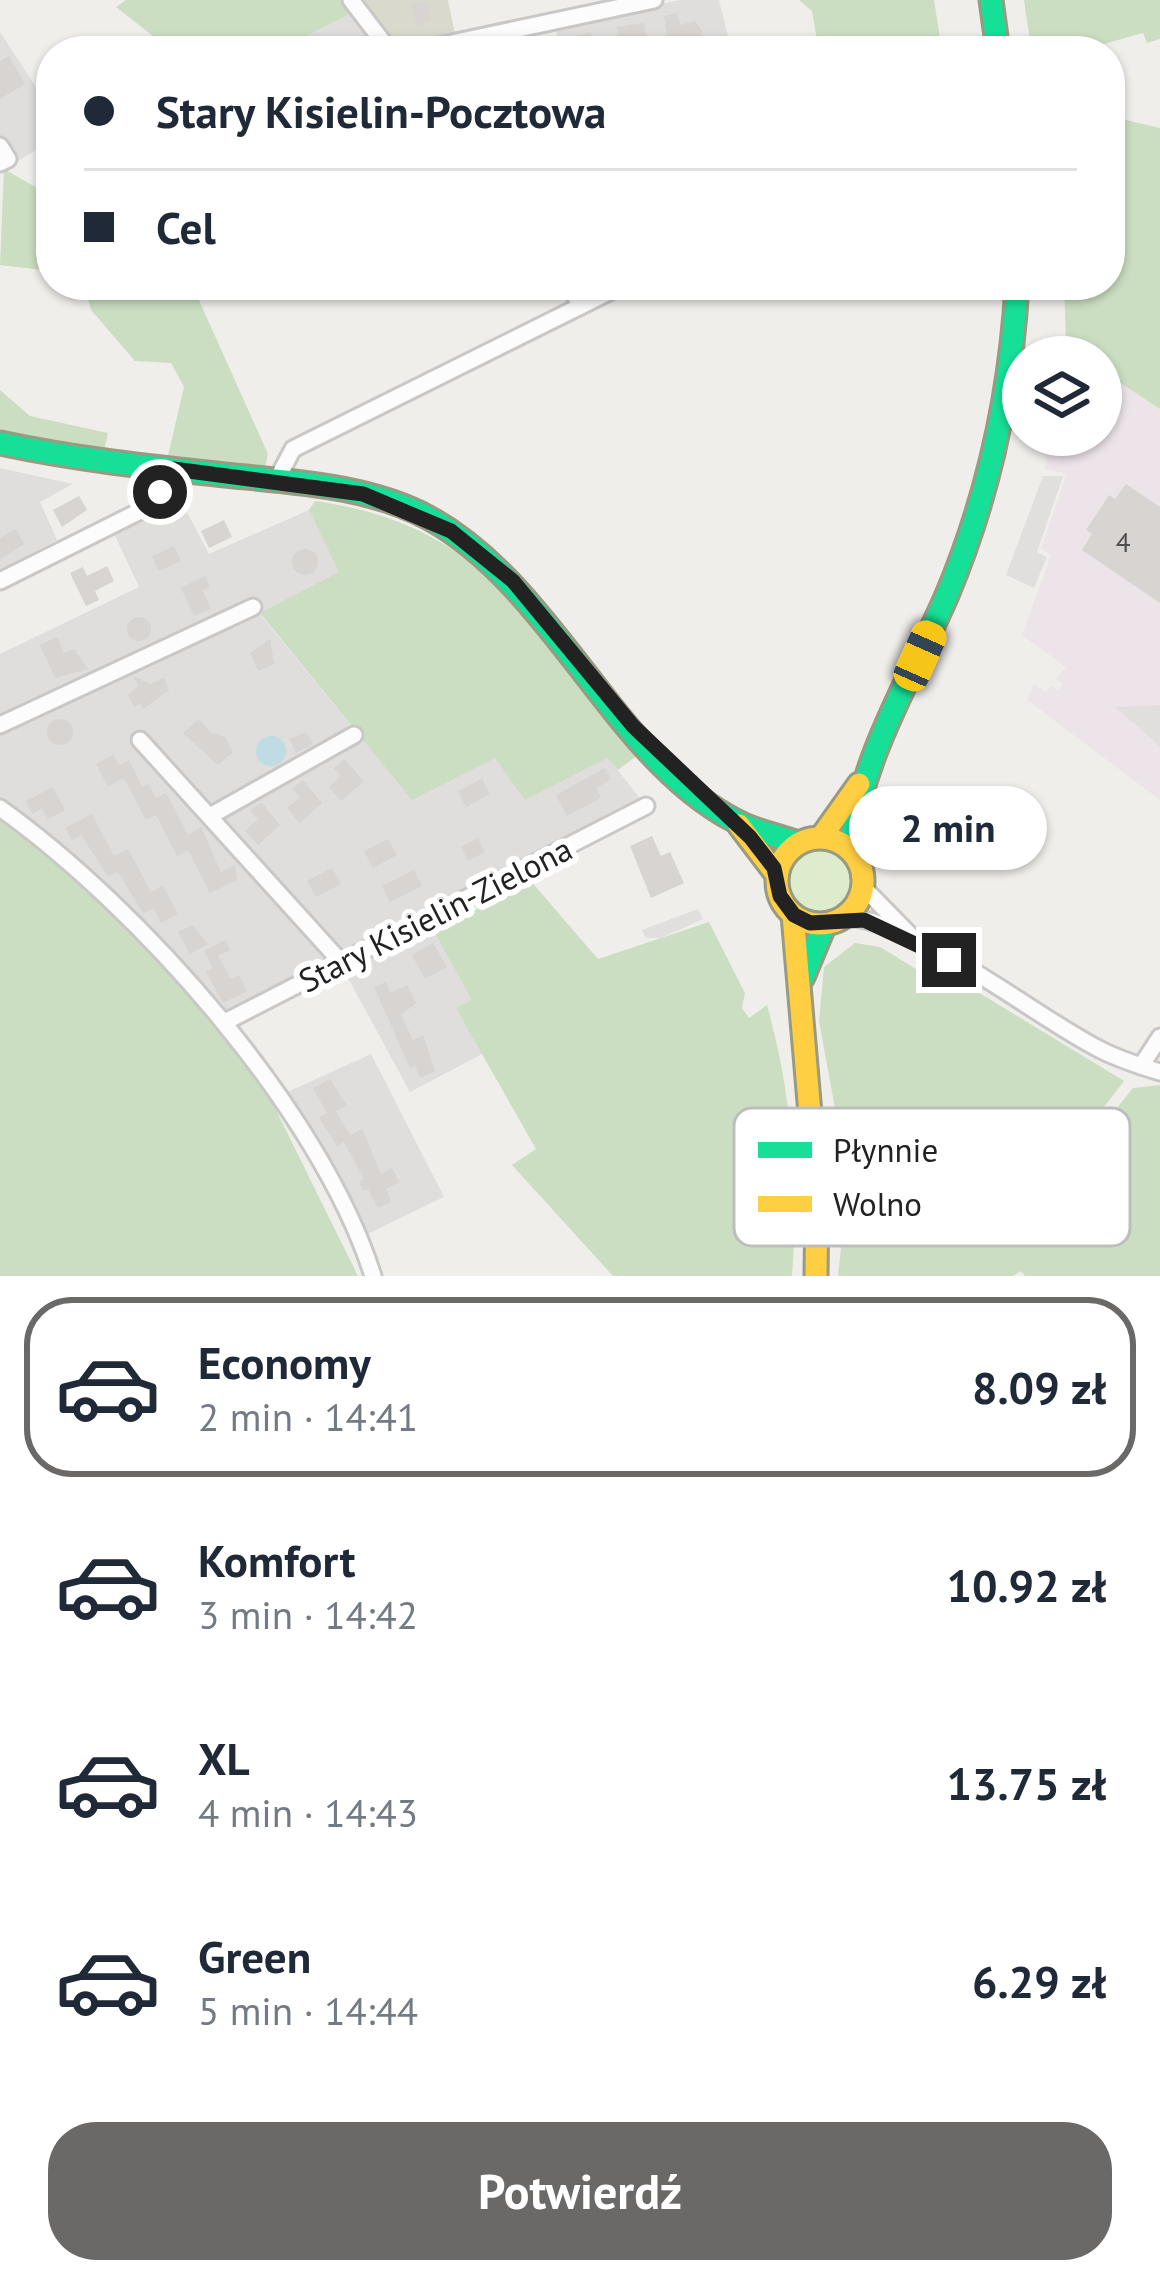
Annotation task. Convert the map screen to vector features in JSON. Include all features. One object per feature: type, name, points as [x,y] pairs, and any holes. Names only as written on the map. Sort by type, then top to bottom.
[{"type":"main road","points":[[991,0],[996,36]]},
{"type":"main road","points":[[850,850],[872,764],[963,558],[995,457],[1014,350],[1017,300]]},
{"type":"main road","points":[[0,443],[276,481],[397,504],[473,546],[513,581],[676,772],[730,816],[777,875],[780,896],[794,915],[810,1108]]},
{"type":"main road","points":[[730,816],[798,843],[822,836],[872,764]]},
{"type":"main road","points":[[800,983],[833,921],[857,904],[863,887],[862,869],[850,850],[822,836]]},
{"type":"main road","points":[[777,875],[798,843]]},
{"type":"main road","points":[[794,915],[833,921]]},
{"type":"main road","points":[[816,1246],[816,1276]]},
{"type":"street","points":[[351,0],[379,36]]},
{"type":"street","points":[[485,36],[654,0]]},
{"type":"street","points":[[577,300],[580,306]]},
{"type":"street","points":[[276,481],[293,449],[592,300]]},
{"type":"street","points":[[0,581],[140,511],[160,492],[166,468]]},
{"type":"street","points":[[0,725],[254,608]]},
{"type":"street","points":[[210,816],[354,735]]},
{"type":"street","points":[[140,740],[341,962]]},
{"type":"street","name":"Stary Kisielin-Zielona","points":[[225,1022],[646,806]]},
{"type":"street","points":[[0,808],[92,880],[225,1022],[280,1094],[354,1220],[373,1276]]},
{"type":"street","points":[[863,887],[916,941]]},
{"type":"street","points":[[833,921],[864,920],[916,941],[1100,1050],[1160,1072]]},
{"type":"street","points":[[1141,1066],[1160,1037]]},
{"type":"shaded area","points":[[363,0],[448,0],[455,34],[391,36]]},
{"type":"shaded area","points":[[680,0],[719,0],[728,36],[557,36],[555,26]]},
{"type":"shaded area","points":[[353,12],[371,36],[307,36]]},
{"type":"shaded area","points":[[0,32],[36,87],[36,150],[0,172]]},
{"type":"shaded area","points":[[1122,384],[1160,409],[1160,800],[1027,700],[1034,683],[1045,692],[1052,686],[1058,691],[1063,685],[1056,679],[1066,667],[1022,635],[1051,555],[1041,549],[1067,474],[1044,469],[1047,456],[1122,456]]},
{"type":"shaded area","points":[[0,468],[73,484],[40,502],[57,540],[0,570]]},
{"type":"shaded area","points":[[1043,476],[1063,476],[1037,552],[1047,557],[1034,588],[1006,575]]},
{"type":"shaded area","points":[[179,497],[209,554],[309,510],[340,572],[260,614],[353,728],[495,758],[526,799],[607,757],[651,812],[434,927],[475,1000],[484,1053],[410,1092],[342,967],[221,1025],[0,809],[0,654],[139,587],[111,527]]},
{"type":"shaded area","points":[[1159,705],[1160,746],[1115,707]]},
{"type":"shaded area","points":[[698,909],[703,919],[661,938],[646,938],[642,930]]},
{"type":"shaded area","points":[[371,1054],[444,1197],[353,1241],[283,1094]]},
{"type":"green space","points":[[126,0],[344,0],[353,12],[307,36],[153,36],[116,7]]},
{"type":"green space","points":[[799,0],[934,0],[940,36],[816,36],[812,11]]},
{"type":"green space","points":[[1024,0],[1160,0],[1160,39],[1147,43],[1143,33],[1125,38],[1029,36]]},
{"type":"green space","points":[[1125,120],[1160,128],[1160,409],[1122,384],[1122,336],[1066,336],[1065,300],[1125,300]]},
{"type":"green space","points":[[4,169],[36,187],[36,269],[0,265]]},
{"type":"green space","points":[[88,300],[199,300],[268,454],[264,472],[167,460],[184,387],[171,363],[135,361],[91,310]]},
{"type":"green space","points":[[0,390],[30,416],[108,433],[104,452],[0,431]]},
{"type":"green space","points":[[315,501],[408,526],[449,547],[489,576],[639,754],[618,770],[607,758],[525,800],[495,758],[412,800],[260,613],[339,572],[309,510]]},
{"type":"green space","points":[[0,809],[37,829],[221,1025],[270,1098],[358,1276],[0,1276]]},
{"type":"green space","points":[[819,847],[843,857],[853,881],[843,905],[819,915],[795,905],[785,881],[795,857]]},
{"type":"green space","points":[[529,879],[598,959],[709,922],[745,993],[742,1008],[749,1018],[767,1005],[787,1108],[734,1108],[734,1246],[793,1246],[792,1276],[613,1276],[512,1165],[536,1149],[456,1008],[472,1000],[435,933]]},
{"type":"green space","points":[[855,943],[880,947],[942,985],[950,975],[1124,1081],[1103,1108],[835,1108],[819,1021],[824,967]]},
{"type":"green space","points":[[1160,1085],[1160,1276],[1025,1276],[1021,1271],[1013,1276],[838,1276],[841,1246],[1130,1246],[1130,1108],[1117,1108],[1133,1088]]},
{"type":"water","points":[[271,736],[282,740],[286,751],[282,762],[271,766],[260,762],[256,751],[260,740]]},
{"type":"building","points":[[427,1],[431,22],[416,25],[412,4]]},
{"type":"building","points":[[677,13],[680,25],[695,21],[700,36],[667,36],[664,16]]},
{"type":"building","points":[[644,23],[646,36],[619,36],[617,27]]},
{"type":"building","points":[[9,56],[25,84],[0,99],[0,62]]},
{"type":"building","points":[[1126,484],[1160,507],[1160,603],[1082,550],[1092,534],[1086,530],[1109,495],[1115,499]]},
{"type":"building","points":[[79,496],[87,510],[62,527],[53,510]]},
{"type":"building","points":[[224,520],[232,537],[209,548],[201,531]]},
{"type":"building","points":[[16,529],[24,544],[0,559],[0,538]]},
{"type":"building","points":[[174,546],[181,561],[159,571],[152,556]]},
{"type":"building","points":[[305,549],[318,562],[305,575],[292,562]]},
{"type":"building","points":[[107,566],[114,581],[95,591],[99,600],[86,606],[70,573],[83,567],[87,576]]},
{"type":"building","points":[[205,576],[210,587],[202,590],[211,609],[194,616],[181,588]]},
{"type":"building","points":[[139,617],[151,629],[139,641],[127,629]]},
{"type":"building","points":[[57,637],[64,653],[74,649],[88,669],[55,678],[40,645]]},
{"type":"building","points":[[270,639],[274,664],[258,671],[250,653]]},
{"type":"building","points":[[133,676],[151,684],[164,678],[169,690],[143,709],[141,704],[134,707],[128,695],[138,686]]},
{"type":"building","points":[[60,719],[73,732],[60,745],[47,732]]},
{"type":"building","points":[[199,719],[211,733],[225,737],[233,752],[218,765],[183,733]]},
{"type":"building","points":[[306,732],[313,744],[296,753],[290,739]]},
{"type":"building","points":[[113,755],[119,765],[129,760],[142,787],[148,784],[156,798],[166,793],[188,835],[201,827],[221,872],[235,865],[237,880],[210,893],[188,850],[177,856],[156,815],[146,820],[124,778],[108,786],[96,764]]},
{"type":"building","points":[[344,759],[364,781],[341,801],[329,787],[341,776],[334,768]]},
{"type":"building","points":[[605,768],[611,779],[596,788],[601,798],[567,816],[556,795]]},
{"type":"building","points":[[482,779],[490,794],[466,807],[458,791]]},
{"type":"building","points":[[303,780],[322,803],[300,823],[287,808],[300,797],[292,789]]},
{"type":"building","points":[[53,787],[65,810],[48,819],[42,808],[33,814],[26,801]]},
{"type":"building","points":[[261,802],[280,825],[258,845],[245,831],[258,819],[250,811]]},
{"type":"building","points":[[92,814],[114,856],[128,849],[151,892],[163,886],[178,914],[161,923],[154,908],[143,913],[118,872],[108,876],[81,835],[72,841],[65,828]]},
{"type":"building","points":[[652,836],[661,856],[670,852],[684,883],[651,898],[630,846]]},
{"type":"building","points":[[478,838],[485,852],[468,861],[461,847]]},
{"type":"building","points":[[388,839],[397,855],[373,868],[364,851]]},
{"type":"building","points":[[332,868],[341,884],[316,897],[307,881]]},
{"type":"building","points":[[414,870],[422,886],[390,902],[382,886]]},
{"type":"building","points":[[192,925],[208,944],[190,954],[178,932]]},
{"type":"building","points":[[225,940],[230,950],[218,956],[231,979],[239,975],[247,991],[223,1003],[206,972],[213,968],[204,951]]},
{"type":"building","points":[[433,943],[447,967],[425,979],[412,955]]},
{"type":"building","points":[[386,982],[390,993],[407,985],[416,1003],[401,1015],[413,1040],[423,1035],[435,1071],[420,1078],[415,1066],[410,1068],[374,987]]},
{"type":"building","points":[[330,1079],[347,1106],[336,1111],[346,1129],[351,1135],[362,1129],[381,1174],[392,1168],[399,1182],[386,1189],[391,1202],[378,1208],[368,1189],[363,1191],[359,1182],[364,1179],[344,1142],[337,1146],[319,1117],[327,1113],[313,1088]]},
{"type":"traffic: fast","points":[[991,0],[996,36]]},
{"type":"traffic: fast","points":[[850,850],[876,751],[947,595],[975,520],[1003,404],[1016,300]]},
{"type":"traffic: fast","points":[[0,443],[112,462],[329,487],[381,498],[429,518],[474,549],[515,588],[661,764],[701,799],[746,826],[798,843]]},
{"type":"traffic: fast","points":[[803,977],[825,924]]},
{"type":"traffic: slow","points":[[822,836],[859,784]]},
{"type":"traffic: slow","points":[[739,825],[777,875]]},
{"type":"traffic: slow","points":[[820,838],[836,841],[850,851],[860,865],[863,881],[860,897],[850,911],[836,921],[820,924],[804,921],[790,911],[780,897],[777,881],[780,865],[790,851],[804,841],[820,838]]},
{"type":"traffic: slow","points":[[793,915],[810,1108]]},
{"type":"traffic: slow","points":[[816,1246],[816,1276]]},
{"type":"route","points":[[160,492],[166,468],[326,487],[397,504],[451,531],[513,581],[633,726],[676,772],[750,837],[774,868],[780,896],[794,915],[810,923],[854,917],[916,941],[949,960]]}]
